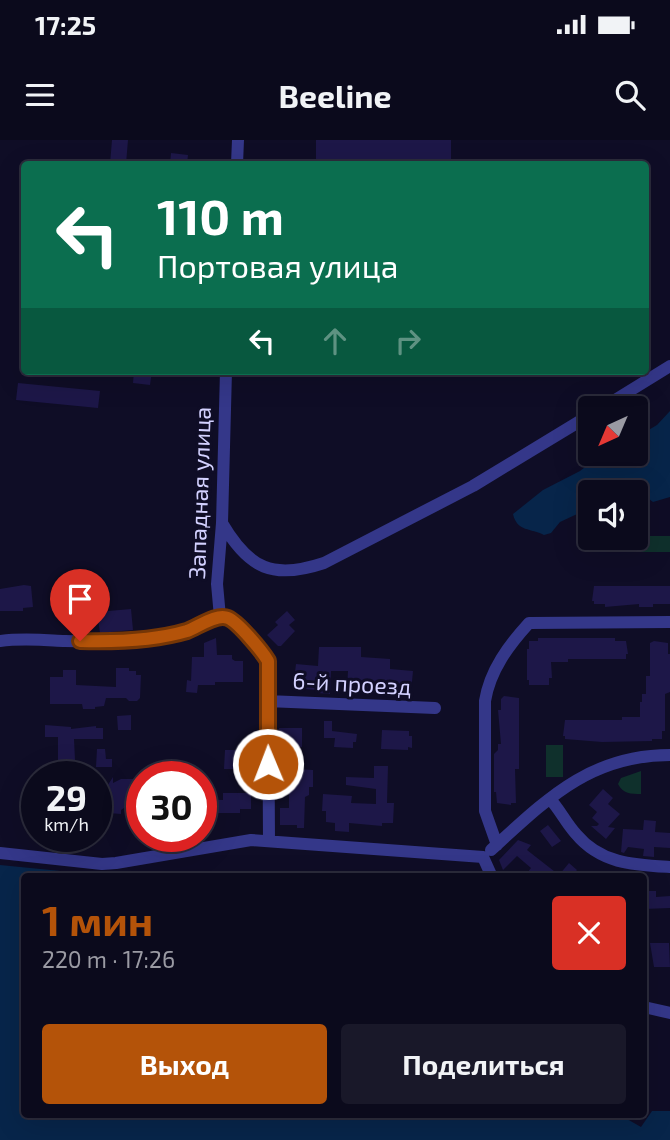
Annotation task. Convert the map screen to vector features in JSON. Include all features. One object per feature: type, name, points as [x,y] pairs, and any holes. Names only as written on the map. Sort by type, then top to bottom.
[{"type":"street","points":[[237,161],[238,140]]},
{"type":"street","points":[[621,396],[670,366]]},
{"type":"street","name":"Западная улица","points":[[220,617],[217,584],[222,523],[226,375]]},
{"type":"street","points":[[222,523],[233,543],[256,565],[280,571],[308,568],[473,486],[578,422]]},
{"type":"street","points":[[0,640],[30,638],[124,642],[180,633],[220,617],[231,619],[264,653],[268,661],[269,841]]},
{"type":"street","points":[[497,845],[485,811],[485,701],[488,688],[507,647],[529,622],[670,622]]},
{"type":"street","name":"6-й проезд","points":[[267,701],[435,708]]},
{"type":"street","points":[[0,853],[109,864],[251,840],[483,857],[550,799],[582,776],[608,764],[638,757],[670,755]]},
{"type":"street","points":[[550,799],[575,834],[604,857],[631,864],[670,867]]},
{"type":"street","points":[[483,857],[490,873]]},
{"type":"street","points":[[647,1008],[670,1013]]},
{"type":"green space","points":[[648,536],[670,536],[670,552],[629,552],[648,550]]},
{"type":"green space","points":[[546,745],[563,745],[563,777],[546,777]]},
{"type":"green space","points":[[641,771],[641,794],[622,790],[618,784],[621,778]]},
{"type":"water","points":[[670,411],[670,497],[653,502],[648,499],[648,480],[578,480],[578,514],[560,522],[551,533],[544,535],[525,529],[515,520],[513,514],[543,490],[586,466],[648,466],[648,430]]},
{"type":"water","points":[[0,865],[81,873],[21,873],[21,1118],[625,1118],[641,1127],[652,1111],[670,1111],[670,1140],[0,1140]]},
{"type":"building","points":[[112,140],[128,140],[126,161],[110,161]]},
{"type":"building","points":[[316,140],[451,140],[451,161],[316,161]]},
{"type":"building","points":[[171,153],[188,155],[187,161],[170,161]]},
{"type":"building","points":[[134,375],[151,375],[150,385],[133,383]]},
{"type":"building","points":[[18,383],[100,391],[98,408],[16,400]]},
{"type":"building","points":[[31,586],[33,607],[23,608],[23,611],[0,611],[0,589]]},
{"type":"building","points":[[594,586],[670,586],[670,604],[653,604],[653,607],[639,607],[639,604],[605,607],[605,604],[594,604],[592,601]]},
{"type":"building","points":[[131,609],[133,630],[100,633],[97,612]]},
{"type":"building","points":[[287,611],[295,620],[289,625],[295,631],[278,646],[267,635],[278,625],[275,622]]},
{"type":"building","points":[[216,638],[217,655],[232,655],[235,661],[243,661],[243,682],[215,682],[215,685],[198,685],[197,693],[186,692],[187,680],[191,681],[192,657],[204,657],[204,643]]},
{"type":"building","points":[[538,638],[615,638],[615,641],[626,641],[628,654],[626,659],[568,659],[568,662],[551,662],[552,678],[549,678],[549,685],[529,685],[527,649],[529,641],[538,641]]},
{"type":"building","points":[[650,643],[668,643],[670,654],[670,692],[665,694],[665,731],[662,731],[662,739],[602,742],[565,739],[565,720],[622,720],[622,717],[640,717],[642,694],[646,694],[646,676],[650,676]]},
{"type":"building","points":[[319,647],[361,647],[361,657],[390,659],[390,669],[413,671],[411,692],[363,688],[347,690],[348,671],[331,671],[330,694],[293,688],[296,664],[318,666]]},
{"type":"building","points":[[116,668],[129,668],[129,671],[136,671],[136,675],[141,675],[140,698],[137,701],[106,698],[104,706],[95,709],[83,709],[82,704],[50,704],[50,677],[63,677],[63,670],[76,670],[76,685],[116,687]]},
{"type":"building","points":[[504,696],[519,698],[519,769],[515,769],[516,803],[511,805],[497,803],[494,792],[494,754],[498,750],[498,744],[501,744],[498,710],[501,710],[501,699]]},
{"type":"building","points":[[131,715],[131,730],[118,730],[117,716]]},
{"type":"building","points":[[324,721],[332,721],[332,731],[357,734],[353,748],[334,747],[335,738],[324,738]]},
{"type":"building","points":[[45,725],[71,729],[96,726],[103,728],[103,739],[74,739],[75,760],[58,761],[58,737],[45,737]]},
{"type":"building","points":[[279,728],[302,728],[302,747],[299,747],[299,750],[279,748]]},
{"type":"building","points":[[382,730],[409,731],[412,748],[381,749]]},
{"type":"building","points":[[97,749],[105,749],[106,759],[112,759],[112,761],[96,761]]},
{"type":"building","points":[[225,750],[246,750],[245,764],[240,764],[240,769],[224,769]]},
{"type":"building","points":[[374,766],[388,766],[387,803],[394,803],[393,823],[382,823],[382,826],[349,823],[349,832],[335,831],[335,823],[326,822],[326,811],[322,811],[323,794],[352,796],[351,803],[376,804],[376,789],[346,785],[346,777],[374,778]]},
{"type":"building","points":[[280,768],[313,770],[313,787],[309,787],[309,795],[305,797],[304,828],[297,828],[297,825],[280,825],[280,808],[289,808],[289,790],[282,790],[278,785]]},
{"type":"building","points":[[112,779],[113,783],[126,779],[126,807],[121,810],[121,814],[112,813]]},
{"type":"building","points":[[603,789],[613,798],[608,804],[620,814],[608,827],[615,828],[606,839],[591,826],[599,824],[592,818],[597,812],[589,805]]},
{"type":"building","points":[[223,793],[251,793],[251,809],[240,809],[240,813],[217,813],[217,800],[223,800]]},
{"type":"building","points":[[644,820],[656,821],[655,832],[670,833],[670,848],[654,847],[654,857],[643,856],[644,849],[628,847],[624,853],[621,852],[623,829],[643,830]]},
{"type":"building","points":[[548,825],[561,841],[552,847],[540,831]]},
{"type":"building","points":[[518,840],[531,845],[527,850],[556,873],[527,873],[531,868],[517,856],[503,870],[499,860]]},
{"type":"building","points":[[569,863],[577,870],[574,873],[561,873]]},
{"type":"building","points":[[647,891],[656,891],[656,897],[670,896],[670,908],[647,909]]},
{"type":"building","points":[[650,943],[669,943],[670,967],[654,967]]},
{"type":"route","points":[[80,641],[124,642],[180,633],[220,617],[231,619],[264,653],[268,661],[268,764]]}]
